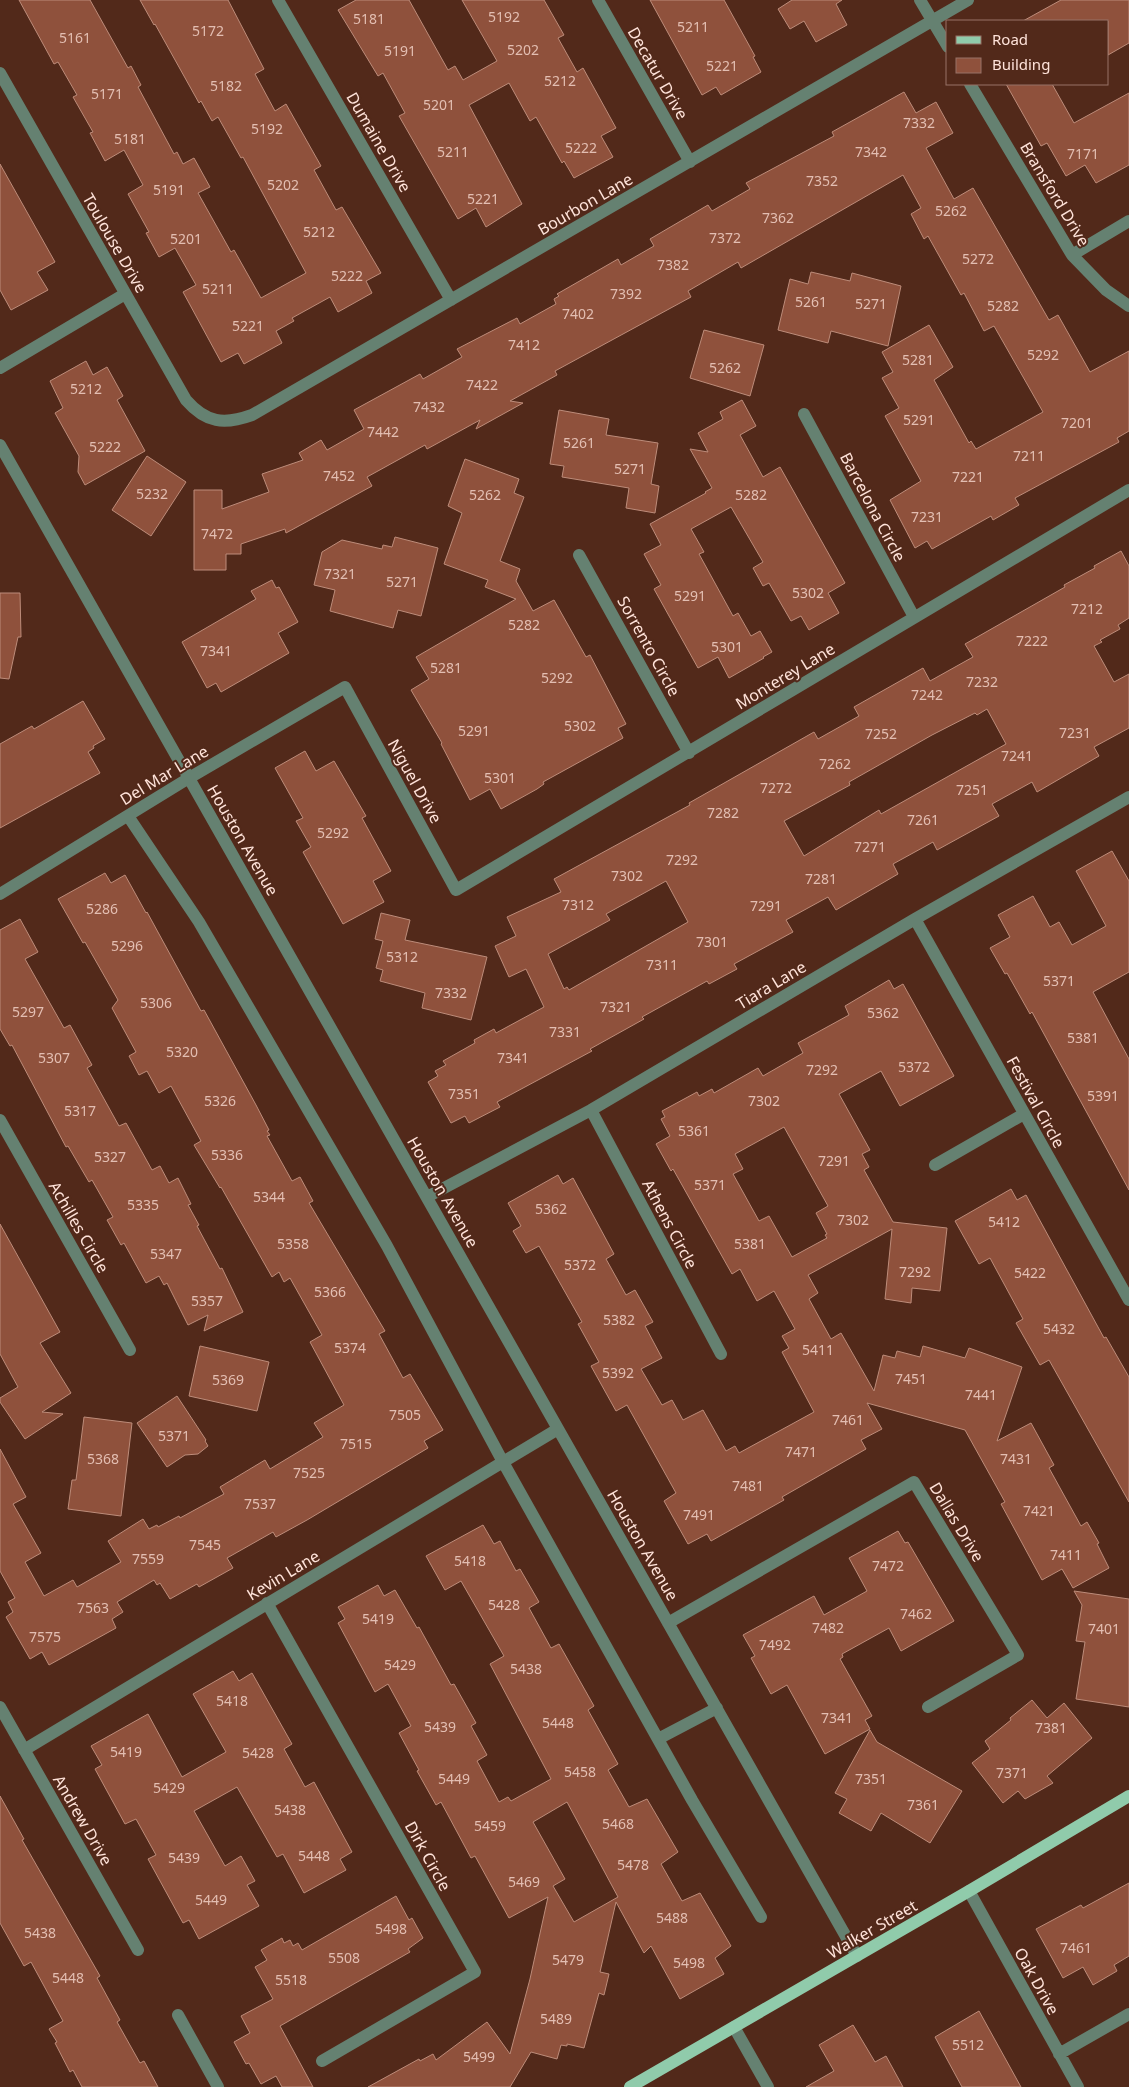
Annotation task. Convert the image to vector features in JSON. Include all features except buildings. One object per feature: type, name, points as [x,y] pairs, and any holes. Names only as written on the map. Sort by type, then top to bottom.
[{"type":"main road","name":"Walker Street","points":[[630,2087],[1129,1796]]},
{"type":"street","name":"Dumaine Drive","points":[[278,0],[451,300]]},
{"type":"street","name":"Decatur Drive","points":[[598,0],[690,162]]},
{"type":"street","points":[[920,0],[946,44]]},
{"type":"street","name":"Bourbon Lane","points":[[213,420],[226,422],[252,416],[968,0]]},
{"type":"street","name":"Toulouse Drive","points":[[0,73],[186,400],[197,412],[213,420]]},
{"type":"street","name":"Bransford Drive","points":[[971,85],[1072,255],[1106,290],[1129,306]]},
{"type":"street","points":[[1072,255],[1129,221]]},
{"type":"street","points":[[0,368],[125,294]]},
{"type":"street","name":"Barcelona Circle","points":[[804,414],[914,617]]},
{"type":"street","name":"Houston Avenue","points":[[0,445],[857,1956]]},
{"type":"street","name":"Monterey Lane","points":[[456,890],[1129,490]]},
{"type":"street","name":"Sorrento Circle","points":[[580,555],[689,753]]},
{"type":"street","name":"Del Mar Lane","points":[[0,894],[189,778],[345,687]]},
{"type":"street","name":"Niguel Drive","points":[[345,687],[456,890]]},
{"type":"street","name":"Tiara Lane","points":[[427,1197],[591,1110],[915,919],[1129,797]]},
{"type":"street","points":[[128,816],[199,922],[387,1246],[503,1462],[658,1739],[761,1917]]},
{"type":"street","name":"Festival Circle","points":[[915,919],[1129,1300]]},
{"type":"street","name":"Athens Circle","points":[[591,1110],[721,1354]]},
{"type":"street","points":[[935,1165],[1024,1114]]},
{"type":"street","name":"Achilles Circle","points":[[0,1120],[130,1350]]},
{"type":"street","name":"Kevin Lane","points":[[24,1750],[558,1429]]},
{"type":"street","name":"Dallas Drive","points":[[668,1623],[914,1482],[1018,1655],[928,1707]]},
{"type":"street","name":"Dirk Circle","points":[[267,1603],[475,1972],[322,2062]]},
{"type":"street","name":"Andrew Drive","points":[[0,1706],[138,1950]]},
{"type":"street","points":[[658,1739],[717,1708]]},
{"type":"street","name":"Oak Drive","points":[[969,1891],[1078,2087]]},
{"type":"street","points":[[178,2014],[218,2087]]},
{"type":"street","points":[[1059,2054],[1129,2014]]},
{"type":"street","points":[[734,2027],[768,2087]]}]
